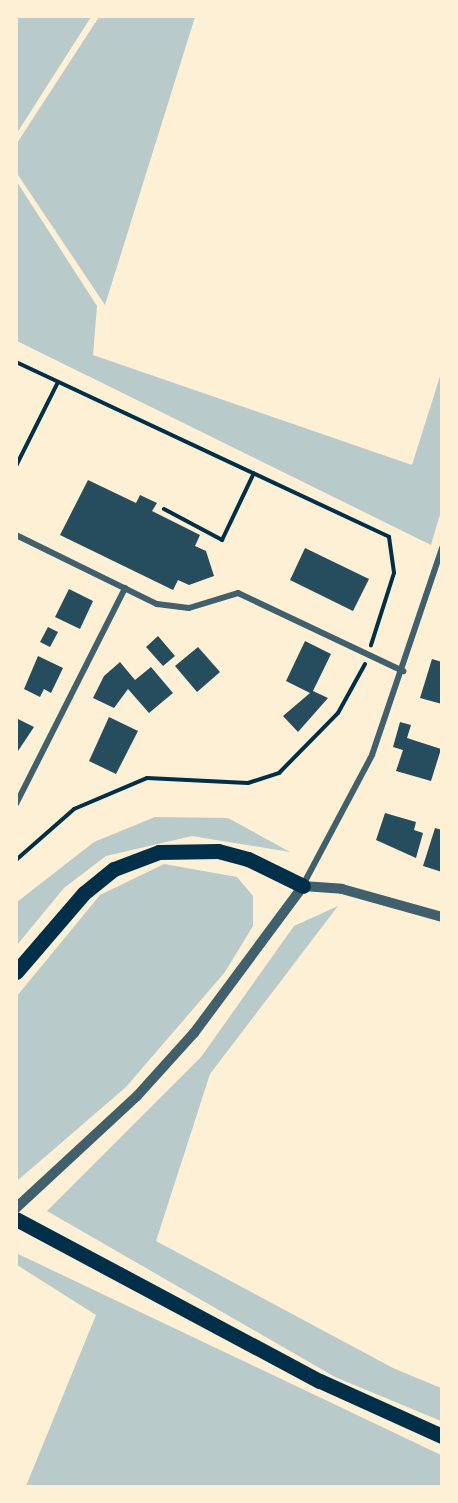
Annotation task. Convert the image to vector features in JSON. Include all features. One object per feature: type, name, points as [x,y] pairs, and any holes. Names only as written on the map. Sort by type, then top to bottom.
[{"type":"highway","points":[[16,972],[84,893],[114,869],[159,852],[218,851],[248,859],[303,886]]},
{"type":"highway","points":[[23,1222],[320,1381],[441,1436]]},
{"type":"street","points":[[16,535],[124,588],[173,608],[238,593],[403,671]]},
{"type":"street","points":[[16,1208],[137,1096],[194,1033],[303,886],[372,755],[403,671],[441,548]]},
{"type":"street","points":[[16,804],[124,588]]},
{"type":"street","points":[[303,886],[342,889],[441,917]]},
{"type":"path","points":[[16,362],[389,537],[394,573],[368,655],[338,713],[279,773],[248,783],[147,778],[74,809],[16,860]]},
{"type":"path","points":[[16,466],[58,382]]},
{"type":"path","points":[[164,509],[222,540],[254,473]]},
{"type":"shaded area","points":[[16,17],[91,17],[17,133]]},
{"type":"shaded area","points":[[99,17],[195,17],[105,305],[16,172],[17,143]]},
{"type":"shaded area","points":[[17,182],[97,306],[93,355],[412,465],[441,373],[441,511],[431,545],[17,341]]},
{"type":"shaded area","points":[[155,817],[228,818],[290,852],[192,836],[106,856],[64,888],[17,945],[17,902],[94,842]]},
{"type":"shaded area","points":[[164,864],[237,877],[253,896],[253,926],[225,972],[126,1087],[17,1181],[17,996],[100,895]]},
{"type":"shaded area","points":[[338,906],[210,1074],[156,1241],[393,1368],[441,1388],[441,1421],[335,1377],[47,1211],[201,1057],[294,926]]},
{"type":"shaded area","points":[[16,1253],[441,1455],[441,1486],[26,1486],[96,1315],[17,1265]]},
{"type":"building","points":[[88,480],[136,503],[140,495],[157,503],[152,511],[200,535],[195,546],[206,551],[214,576],[189,585],[178,580],[173,590],[60,535]]},
{"type":"building","points":[[305,548],[369,579],[353,611],[290,580]]},
{"type":"building","points":[[69,589],[93,601],[80,629],[55,617]]},
{"type":"building","points":[[48,627],[58,632],[50,647],[40,642]]},
{"type":"building","points":[[158,636],[175,656],[163,666],[146,647]]},
{"type":"building","points":[[305,641],[331,654],[313,691],[328,698],[298,732],[283,716],[310,693],[286,681]]},
{"type":"building","points":[[198,647],[220,672],[197,692],[175,666]]},
{"type":"building","points":[[38,656],[63,668],[51,693],[44,689],[40,697],[24,689]]},
{"type":"building","points":[[432,659],[442,662],[442,704],[420,698]]},
{"type":"building","points":[[120,662],[135,680],[151,667],[173,693],[149,713],[128,689],[114,708],[93,698],[104,676]]},
{"type":"building","points":[[109,717],[138,731],[116,774],[89,761]]},
{"type":"building","points":[[16,718],[34,727],[16,754]]},
{"type":"building","points":[[400,722],[411,725],[407,738],[441,749],[431,781],[396,771],[403,750],[393,747]]},
{"type":"building","points":[[385,813],[416,822],[414,830],[423,833],[416,858],[376,840]]},
{"type":"building","points":[[435,828],[442,830],[442,872],[423,866]]}]
